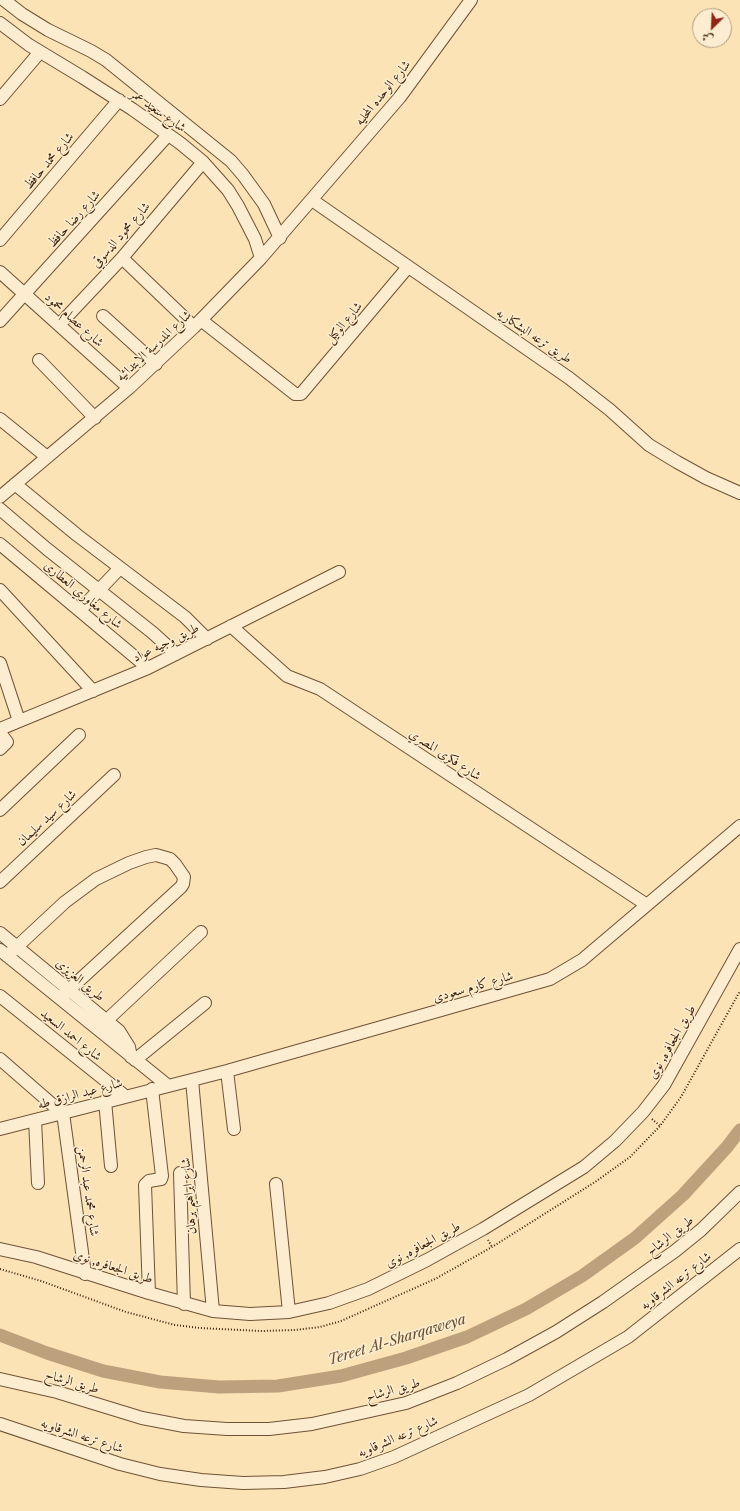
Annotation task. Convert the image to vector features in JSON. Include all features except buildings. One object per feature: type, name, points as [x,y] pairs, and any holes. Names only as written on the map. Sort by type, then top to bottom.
[{"type":"street","points":[[4,0],[48,30],[92,51],[106,60],[231,161],[244,175],[264,204],[280,238]]},
{"type":"street","name":"شارع الوحده المحليه","points":[[312,200],[400,97],[471,0]]},
{"type":"street","name":"شارع سعيد عمر","points":[[0,23],[40,52],[119,100],[203,162],[224,185],[238,206],[255,239],[261,258]]},
{"type":"street","points":[[0,99],[40,52]]},
{"type":"street","name":"شارع محمد حافظ","points":[[0,240],[119,100]]},
{"type":"street","name":"شارع رضا حافظ","points":[[0,321],[168,135]]},
{"type":"street","name":"شارع محمود الدسوقي","points":[[59,325],[122,258],[203,162]]},
{"type":"street","name":"شارع المدرسة الابتدائيه","points":[[2,492],[15,484],[95,418],[156,364],[198,324],[261,258],[312,200]]},
{"type":"street","name":"طريق ترعه البشكاريه","points":[[312,200],[569,378],[610,410],[649,445],[706,478],[740,493]]},
{"type":"street","points":[[122,258],[198,324]]},
{"type":"street","name":"شارع الوكيل","points":[[198,324],[299,395],[302,394],[408,267]]},
{"type":"street","name":"شارع عصام محمود","points":[[0,272],[129,388]]},
{"type":"street","points":[[104,316],[156,364]]},
{"type":"street","points":[[39,360],[95,418]]},
{"type":"street","points":[[0,419],[47,457]]},
{"type":"street","points":[[15,484],[77,535],[185,617],[206,639]]},
{"type":"street","points":[[0,509],[153,632],[176,654]]},
{"type":"street","name":"شارع مغاوري العطارى","points":[[0,544],[148,668]]},
{"type":"street","points":[[80,610],[120,568]]},
{"type":"street","name":"طريق وجيه عواد","points":[[0,729],[148,668],[340,572]]},
{"type":"street","points":[[0,590],[93,691]]},
{"type":"street","name":"شارع فكرى المصري","points":[[232,626],[287,676],[320,689],[647,905]]},
{"type":"street","points":[[0,663],[19,721]]},
{"type":"street","points":[[0,733],[7,742],[0,749]]},
{"type":"street","points":[[0,810],[79,735]]},
{"type":"street","name":"شارع سيد سليمان","points":[[0,882],[114,775]]},
{"type":"street","name":"شارع كارم سعودى","points":[[167,1086],[227,1071],[550,979],[582,960],[740,826]]},
{"type":"street","points":[[3,953],[16,946],[65,902],[96,879],[129,863],[146,857],[156,855],[170,859],[184,877],[181,886],[60,998]]},
{"type":"street","name":"طريق العزيزى","points":[[0,932],[107,1020],[125,1039],[133,1058]]},
{"type":"street","points":[[107,1020],[201,932]]},
{"type":"street","name":"طريق الجعافره, نوى","points":[[0,1249],[47,1260],[85,1274],[149,1294],[213,1311],[250,1314],[289,1312],[329,1303],[368,1289],[427,1260],[490,1225],[584,1167],[630,1127],[664,1085],[740,949]]},
{"type":"street","name":"طريق العزيزى","points":[[3,953],[167,1086]]},
{"type":"street","name":"شارع احمد السعيد","points":[[0,996],[125,1096]]},
{"type":"street","points":[[133,1058],[205,1003]]},
{"type":"street","points":[[0,1059],[63,1113]]},
{"type":"street","points":[[227,1071],[234,1129]]},
{"type":"street","name":"شارع ابراهيم برهان","points":[[192,1080],[213,1311]]},
{"type":"street","name":"شارع عبد الرازق طه","points":[[0,1129],[167,1086]]},
{"type":"street","points":[[149,1294],[146,1185],[149,1180],[159,1180],[162,1176],[152,1089]]},
{"type":"street","points":[[105,1101],[111,1166]]},
{"type":"street","name":"شارع محمد عبد الرحمن","points":[[63,1113],[85,1274]]},
{"type":"street","points":[[35,1120],[38,1183]]},
{"type":"street","points":[[180,1173],[184,1304]]},
{"type":"street","points":[[276,1184],[289,1312]]},
{"type":"street","name":"طريق الرشاح","points":[[0,1379],[57,1392],[142,1418],[184,1426],[227,1429],[269,1428],[312,1424],[406,1404],[457,1383],[507,1359],[556,1332],[603,1302],[675,1251],[706,1226],[740,1192]]},
{"type":"street","name":"شارع ترعه الشرقاويه","points":[[0,1424],[120,1464],[160,1474],[201,1480],[243,1483],[284,1482],[325,1477],[360,1469],[394,1456],[529,1395],[628,1337],[740,1249]]},
{"type":"path","points":[[0,1269],[41,1281],[150,1320],[175,1325],[200,1328],[268,1331],[320,1327],[340,1321],[435,1279],[492,1247],[595,1182],[630,1157],[660,1126],[678,1102],[740,991]]},
{"type":"waterway","name":"Tereet Al-Sharqaweya","points":[[0,1335],[47,1353],[103,1371],[160,1382],[219,1387],[278,1386],[341,1376],[406,1358],[467,1337],[526,1309],[582,1276],[635,1238],[683,1195],[727,1147],[740,1130]]}]
